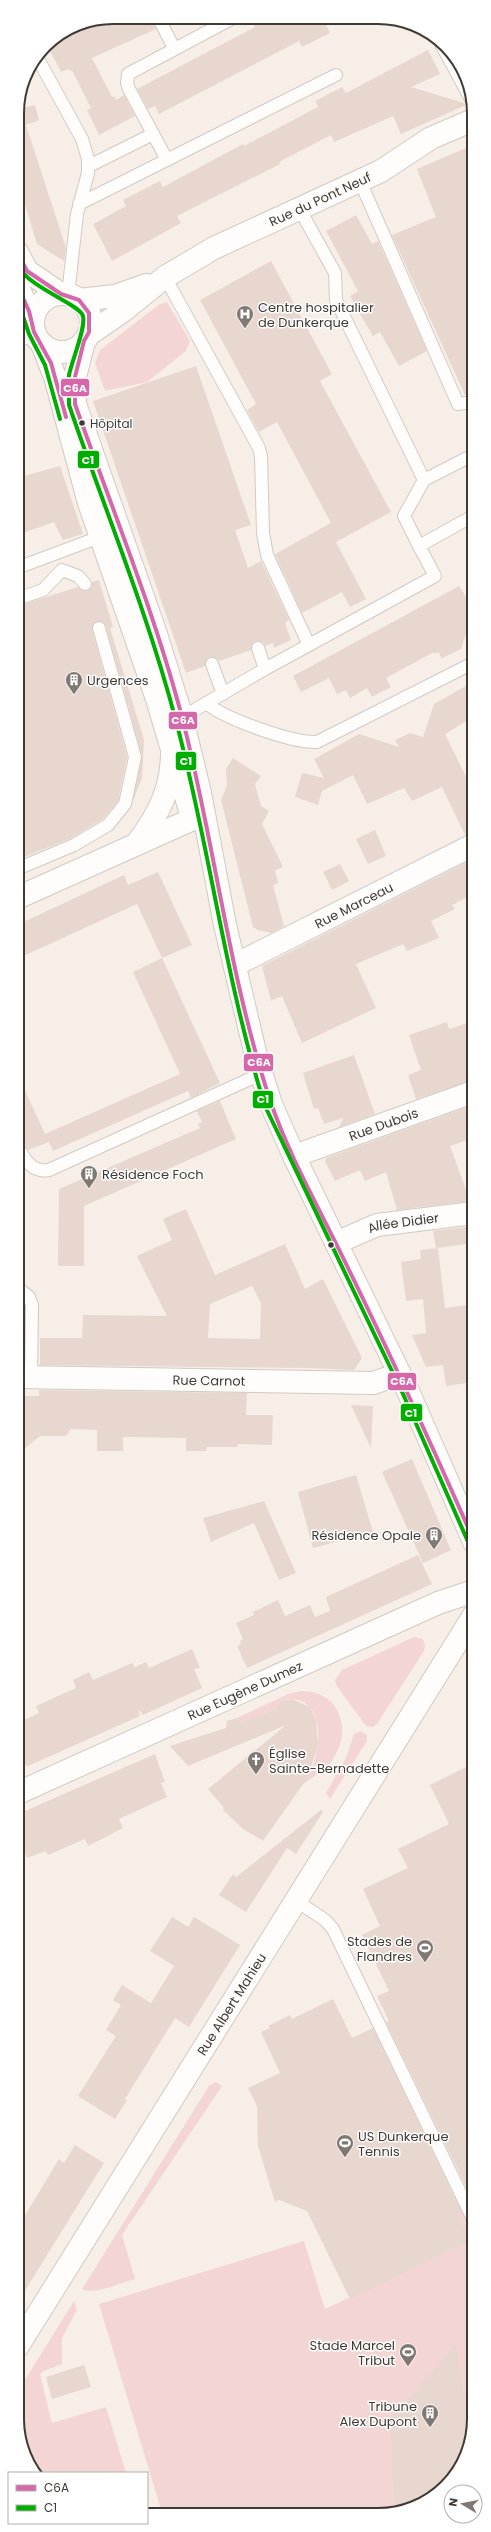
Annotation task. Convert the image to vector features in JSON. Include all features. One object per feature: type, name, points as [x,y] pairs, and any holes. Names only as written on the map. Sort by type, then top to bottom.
[{"type":"street","name":"Rue du Pont Neuf","points":[[69,296],[122,294],[165,277],[247,231],[381,171],[431,138],[467,123]]},
{"type":"street","points":[[24,266],[27,272],[69,296],[90,316],[86,338],[75,377],[75,404],[110,533],[173,722],[198,816],[261,1074],[273,1110],[400,1374],[467,1526]]},
{"type":"street","name":"Rue du Pont Neuf","points":[[86,338],[123,311],[165,277]]},
{"type":"street","points":[[32,336],[40,304],[51,296],[69,296]]},
{"type":"street","points":[[24,308],[32,336],[53,370],[89,503],[110,533]]},
{"type":"street","points":[[32,336],[52,350],[64,352],[75,348],[86,338]]},
{"type":"street","points":[[137,843],[155,819],[166,797],[171,774],[173,722]]},
{"type":"street","points":[[172,748],[198,816]]},
{"type":"street","points":[[24,895],[198,816]]},
{"type":"street","name":"Rue Marceau","points":[[235,965],[467,848]]},
{"type":"street","name":"Rue Dubois","points":[[294,1156],[467,1094]]},
{"type":"street","name":"Allée Didier","points":[[336,1243],[376,1225],[467,1214]]},
{"type":"street","name":"Rue Carnot","points":[[24,1378],[373,1383],[400,1374]]},
{"type":"street","name":"Rue Eugène Dumez","points":[[24,1789],[438,1603],[467,1593]]},
{"type":"street","name":"Rue Albert Mahieu","points":[[24,2336],[467,1626]]},
{"type":"street","name":"Rue Albert Mahieu","points":[[444,1662],[457,1651],[467,1647]]},
{"type":"lane","points":[[162,24],[174,48]]},
{"type":"lane","points":[[167,160],[128,89],[127,78],[133,70],[221,24]]},
{"type":"lane","points":[[450,60],[460,79]]},
{"type":"lane","points":[[40,62],[82,139],[89,166],[79,204],[69,296]]},
{"type":"lane","points":[[79,204],[336,75]]},
{"type":"lane","points":[[89,166],[153,134]]},
{"type":"lane","points":[[360,181],[458,404],[467,403]]},
{"type":"lane","points":[[299,208],[334,274],[336,300],[424,480]]},
{"type":"lane","points":[[165,277],[259,448],[262,464],[263,532],[267,555],[309,645]]},
{"type":"lane","points":[[173,722],[435,576],[404,516],[424,480],[467,458]]},
{"type":"lane","points":[[419,546],[467,519]]},
{"type":"lane","points":[[24,565],[110,533]]},
{"type":"lane","points":[[24,597],[43,590],[62,570],[78,576],[85,584]]},
{"type":"lane","points":[[24,866],[74,845],[108,825],[125,804],[135,757],[99,628]]},
{"type":"lane","points":[[258,648],[265,670]]},
{"type":"lane","points":[[212,664],[223,694]]},
{"type":"lane","points":[[206,703],[227,717],[301,741],[317,742],[467,666]]},
{"type":"lane","points":[[24,1158],[32,1167],[38,1170],[49,1170],[261,1074]]},
{"type":"lane","points":[[24,1292],[29,1297],[32,1305],[24,1378]]},
{"type":"lane","points":[[295,1900],[325,1920],[333,1929],[467,2207]]},
{"type":"shaded area","points":[[167,302],[190,341],[186,351],[147,382],[105,391],[95,363],[100,350],[160,304]]},
{"type":"shaded area","points":[[414,1637],[423,1639],[425,1645],[424,1651],[377,1724],[373,1727],[366,1726],[336,1685],[335,1680],[342,1670]]},
{"type":"shaded area","points":[[301,1691],[320,1694],[328,1699],[334,1705],[338,1713],[342,1731],[338,1750],[323,1774],[320,1772],[297,1789],[305,1780],[312,1768],[316,1756],[318,1730],[316,1718],[310,1708],[302,1701],[289,1699],[281,1702],[273,1711],[266,1714],[241,1722],[237,1718],[288,1694]]},
{"type":"shaded area","points":[[361,1731],[367,1735],[367,1741],[330,1799],[326,1793],[346,1758],[354,1734]]},
{"type":"shaded area","points":[[216,2082],[222,2086],[122,2235],[135,2279],[100,2290],[87,2291],[82,2289],[209,2086]]},
{"type":"shaded area","points":[[467,2199],[467,2235],[454,2207]]},
{"type":"shaded area","points":[[304,2241],[325,2309],[467,2242],[467,2425],[464,2442],[455,2464],[445,2478],[428,2493],[418,2499],[390,2507],[160,2508],[99,2304]]},
{"type":"shaded area","points":[[74,2301],[77,2310],[62,2338],[62,2364],[40,2374],[52,2423],[106,2407],[126,2472],[41,2472],[33,2459],[27,2442],[24,2419],[24,2381]]},
{"type":"building","points":[[107,24],[154,24],[156,29],[92,58],[112,97],[114,96],[116,100],[124,95],[135,116],[99,135],[87,110],[91,108],[72,70],[70,71],[68,69],[61,72],[50,50],[68,36],[90,27]]},
{"type":"building","points":[[253,24],[326,24],[330,33],[302,47],[299,41],[159,114],[155,106],[148,109],[137,89],[255,27]]},
{"type":"building","points":[[428,50],[440,74],[411,87],[464,103],[466,105],[401,134],[393,116],[334,142],[331,135],[279,162],[280,164],[177,216],[181,223],[112,261],[93,224],[126,206],[123,200],[160,181],[163,187],[243,144],[244,146],[318,107],[315,101],[342,87],[346,93]]},
{"type":"building","points":[[35,105],[39,120],[26,125],[66,248],[64,261],[37,244],[24,201],[24,107]]},
{"type":"building","points":[[467,148],[467,395],[465,395],[392,235],[436,217],[417,169]]},
{"type":"building","points":[[356,215],[372,244],[378,241],[427,351],[399,366],[380,332],[373,336],[358,311],[350,296],[358,291],[326,231]]},
{"type":"building","points":[[271,261],[332,374],[320,381],[391,512],[336,542],[366,599],[350,607],[342,592],[302,613],[275,554],[331,523],[277,422],[259,432],[247,410],[256,404],[200,300]]},
{"type":"building","points":[[196,366],[251,525],[235,530],[248,568],[261,561],[289,620],[285,623],[291,640],[274,648],[273,643],[265,646],[263,642],[256,641],[252,643],[251,650],[219,661],[216,658],[210,657],[206,660],[205,666],[186,673],[93,401]]},
{"type":"building","points":[[60,466],[83,534],[63,540],[54,522],[24,533],[24,476]]},
{"type":"building","name":"Urgences","points":[[99,580],[113,627],[110,628],[144,740],[142,778],[133,801],[142,755],[106,626],[101,621],[97,621],[92,626],[92,630],[127,757],[118,801],[103,819],[71,838],[24,857],[24,604],[78,587],[87,591],[92,587],[92,582]]},
{"type":"building","points":[[459,586],[467,596],[467,633],[461,649],[442,658],[438,652],[434,654],[434,652],[386,678],[391,687],[372,697],[367,688],[350,698],[346,690],[337,694],[329,678],[301,692],[293,676]]},
{"type":"building","points":[[467,685],[467,721],[445,734],[467,779],[467,834],[465,835],[442,787],[412,801],[404,788],[367,804],[353,775],[322,791],[318,805],[295,797],[302,773],[324,778],[314,759],[359,734],[399,747],[395,740],[410,733],[423,737],[434,704]]},
{"type":"building","points":[[233,758],[261,776],[255,784],[261,806],[269,811],[262,824],[283,867],[275,870],[278,883],[273,885],[284,926],[271,933],[258,930],[253,927],[221,800],[227,785],[226,769]]},
{"type":"building","points":[[375,830],[386,856],[368,864],[356,839]]},
{"type":"building","points":[[467,862],[467,897],[452,905],[455,909],[431,921],[439,938],[407,951],[403,944],[356,964],[376,1008],[302,1043],[282,996],[271,1001],[262,966]]},
{"type":"building","points":[[340,864],[349,881],[332,890],[323,872]]},
{"type":"building","points":[[158,872],[192,945],[162,958],[137,904],[24,956],[24,922],[124,875],[128,885]]},
{"type":"building","points":[[162,958],[220,1083],[191,1098],[188,1091],[53,1151],[49,1142],[28,1150],[24,1143],[24,1088],[45,1134],[180,1074],[133,972]]},
{"type":"building","points":[[447,1022],[449,1029],[467,1023],[467,1082],[416,1099],[408,1075],[421,1070],[409,1035]]},
{"type":"building","points":[[354,1055],[375,1114],[339,1127],[343,1118],[324,1124],[318,1108],[314,1109],[303,1073]]},
{"type":"building","name":"Résidence Foch","points":[[220,1101],[236,1139],[84,1206],[84,1266],[58,1266],[59,1189],[200,1128],[198,1124],[202,1122],[197,1111]]},
{"type":"building","points":[[467,1107],[467,1140],[450,1146],[467,1193],[467,1201],[397,1210],[386,1172],[365,1181],[360,1170],[335,1181],[325,1161],[326,1158]]},
{"type":"building","points":[[186,1209],[215,1275],[285,1244],[305,1289],[323,1279],[362,1358],[354,1370],[308,1368],[40,1365],[40,1338],[82,1338],[83,1315],[167,1316],[137,1256],[172,1240],[163,1219]],"holes":[[[252,1286],[261,1303],[260,1339],[208,1338],[210,1304]]]},
{"type":"building","points":[[467,1227],[467,1244],[436,1248],[433,1231]]},
{"type":"building","points":[[438,1248],[445,1308],[467,1305],[467,1383],[446,1386],[443,1365],[426,1367],[412,1335],[426,1333],[423,1299],[406,1301],[401,1262],[421,1259],[420,1250]]},
{"type":"building","points":[[39,1390],[247,1393],[246,1415],[273,1415],[272,1445],[238,1444],[237,1447],[207,1447],[206,1451],[186,1451],[186,1438],[123,1437],[123,1451],[97,1451],[97,1430],[71,1429],[66,1436],[40,1436],[24,1449],[24,1396],[39,1396]]},
{"type":"building","points":[[351,1405],[373,1406],[371,1448]]},
{"type":"building","points":[[412,1459],[451,1550],[423,1563],[382,1472]]},
{"type":"building","points":[[356,1475],[373,1532],[313,1548],[298,1492]]},
{"type":"building","points":[[264,1501],[296,1573],[279,1580],[254,1523],[211,1542],[203,1518]]},
{"type":"building","points":[[418,1555],[432,1584],[247,1668],[237,1646],[241,1644],[240,1641],[243,1639],[236,1623],[254,1615],[253,1612],[278,1600],[285,1616],[310,1605],[315,1617],[330,1611],[326,1597]]},
{"type":"building","points":[[192,1649],[200,1668],[194,1669],[202,1688],[143,1715],[138,1709],[140,1716],[28,1766],[24,1765],[24,1720],[39,1713],[36,1706],[76,1688],[73,1680],[89,1672],[93,1680],[132,1663],[135,1667],[146,1662],[149,1668]]},
{"type":"building","name":"Église Sainte-Bernadette","points":[[292,1699],[310,1707],[316,1720],[318,1745],[308,1777],[263,1841],[243,1829],[223,1810],[224,1808],[208,1789],[286,1725],[188,1766],[170,1746],[226,1728],[227,1721],[237,1718],[241,1722],[275,1710],[281,1701]]},
{"type":"building","points":[[155,1754],[165,1782],[161,1783],[167,1797],[119,1819],[123,1828],[88,1846],[85,1839],[48,1855],[46,1851],[27,1858],[24,1850],[24,1811]]},
{"type":"building","name":"Stades de Flandres","points":[[467,1766],[467,2189],[386,2022],[389,2021],[377,1996],[389,1991],[362,1935],[380,1926],[363,1889],[408,1868],[398,1849],[449,1824],[430,1785]]},
{"type":"building","points":[[321,1810],[323,1812],[296,1854],[287,1848],[246,1912],[219,1895],[233,1874],[236,1877]]},
{"type":"building","points":[[172,1917],[188,1927],[194,1917],[240,1945],[189,2027],[175,2018],[125,2099],[127,2100],[115,2119],[78,2096],[116,2036],[106,2030],[121,2005],[113,2000],[122,1985],[151,2003],[174,1966],[150,1951]]},
{"type":"building","name":"US Dunkerque Tennis","points":[[333,1999],[352,2038],[373,2028],[461,2211],[458,2214],[467,2234],[467,2242],[350,2299],[307,2211],[279,2200],[275,2202],[258,2146],[257,2106],[248,2088],[280,2073],[261,2032],[270,2028],[268,2026],[290,2015],[292,2019]]},
{"type":"building","points":[[75,2145],[104,2163],[24,2292],[24,2217],[59,2159],[64,2163]]},
{"type":"building","name":"Tribune Alex Dupont","points":[[456,2344],[467,2412],[467,2425],[464,2442],[455,2464],[445,2478],[432,2490],[418,2499],[401,2505],[395,2506],[392,2477],[391,2419]]},
{"type":"building","points":[[84,2365],[91,2387],[52,2399],[46,2377]]},
{"type":"transit line","name":"C6A","points":[[24,265],[27,271],[61,294],[79,300],[89,313],[89,332],[84,341],[75,377],[75,404],[132,561],[160,641],[172,681],[194,768],[233,959],[256,1053],[270,1100],[296,1164],[339,1249],[467,1525]]},
{"type":"transit line","name":"C1","points":[[24,274],[42,288],[73,306],[80,311],[83,316],[81,336],[69,375],[69,405],[153,641],[165,681],[199,817],[239,1011],[265,1106],[403,1394],[467,1539]]},
{"type":"transit line","name":"C6A","points":[[24,300],[29,311],[34,332],[51,363],[66,417]]},
{"type":"transit line","name":"C1","points":[[24,319],[29,334],[45,365],[60,419]]},
{"type":"place","name":"Centre hospitalier de Dunkerque","points":[[245,329]]},
{"type":"place","name":"Hôpital","points":[[82,423]]},
{"type":"place","name":"Urgences","points":[[74,695]]},
{"type":"place","name":"Résidence Foch","points":[[89,1189]]},
{"type":"place","name":"Résidence Opale","points":[[434,1550]]},
{"type":"place","name":"Église Sainte-Bernadette","points":[[256,1775]]},
{"type":"place","name":"Stades de Flandres","points":[[425,1963]]},
{"type":"place","name":"US Dunkerque Tennis","points":[[345,2158]]},
{"type":"place","name":"Stade Marcel Tribut","points":[[408,2367]]},
{"type":"place","name":"Tribune Alex Dupont","points":[[430,2428]]}]
